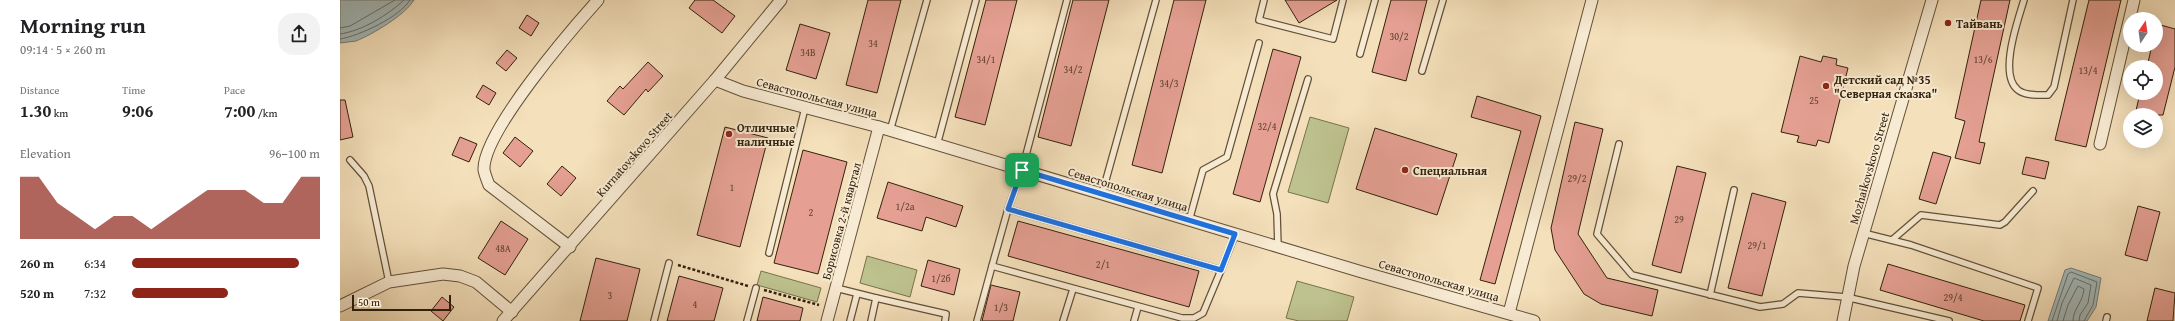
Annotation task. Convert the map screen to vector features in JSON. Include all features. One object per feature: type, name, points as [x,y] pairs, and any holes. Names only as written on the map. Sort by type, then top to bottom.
[{"type":"street","points":[[570,247],[489,185],[484,170],[486,157],[496,136],[516,102],[566,37],[598,0]]},
{"type":"street","name":"Kurnatovskovo Street","points":[[503,321],[570,247],[715,80],[781,0]]},
{"type":"street","points":[[1509,314],[1592,0]]},
{"type":"street","name":"Mozhaikovskovo Street","points":[[1843,321],[1846,297],[1932,0]]},
{"type":"street","points":[[2100,144],[2134,0]]},
{"type":"street","name":"Севастопольская улица","points":[[715,80],[744,91],[890,131],[1278,247],[1534,321]]},
{"type":"street","name":"Борисовка 2-й квартал","points":[[827,321],[879,128]]},
{"type":"street","points":[[340,306],[389,282],[443,274],[460,276],[476,282],[512,312]]},
{"type":"lane","points":[[890,131],[927,0]]},
{"type":"lane","points":[[937,145],[976,0]]},
{"type":"lane","points":[[977,321],[1008,209],[1022,170],[1067,0]]},
{"type":"lane","points":[[1102,195],[1156,0]]},
{"type":"lane","points":[[1264,0],[1259,20],[1333,39],[1343,0]]},
{"type":"lane","points":[[1360,54],[1376,0]]},
{"type":"lane","points":[[1422,71],[1443,0]]},
{"type":"lane","points":[[2024,0],[2008,65],[2010,81],[2018,91],[2048,95],[2054,87],[2073,0]]},
{"type":"lane","points":[[1189,220],[1203,170],[1227,157],[1259,43]]},
{"type":"lane","points":[[1278,247],[1273,194],[1308,79]]},
{"type":"lane","points":[[769,253],[805,108]]},
{"type":"lane","points":[[1619,144],[1597,234],[1632,275],[1760,307],[1783,304],[1798,294],[1846,297],[1949,321]]},
{"type":"lane","points":[[350,160],[364,176],[369,186],[389,282]]},
{"type":"lane","points":[[1710,295],[1734,190]]},
{"type":"lane","points":[[1892,240],[1921,215],[2000,224],[2005,222],[2033,191]]},
{"type":"lane","points":[[1008,209],[1221,270]]},
{"type":"lane","points":[[1864,233],[1892,240],[2038,288],[2028,321]]},
{"type":"lane","points":[[992,266],[1138,307],[1182,318],[1194,318],[1204,313],[1235,234]]},
{"type":"lane","points":[[654,321],[669,263]]},
{"type":"lane","points":[[747,321],[756,288]]},
{"type":"lane","points":[[836,288],[946,314],[945,321]]},
{"type":"lane","points":[[1063,321],[1073,289]]},
{"type":"lane","points":[[850,321],[857,294]]},
{"type":"lane","points":[[871,321],[876,298]]},
{"type":"lane","points":[[1134,321],[1138,307]]},
{"type":"green space","points":[[1310,117],[1349,128],[1328,203],[1288,192]]},
{"type":"green space","points":[[867,256],[917,270],[910,297],[860,283]]},
{"type":"green space","points":[[761,271],[821,288],[817,302],[757,285]]},
{"type":"green space","points":[[1297,281],[1354,297],[1347,321],[1299,321],[1286,318]]},
{"type":"water","points":[[340,0],[414,0],[404,12],[371,34],[356,41],[340,43]]},
{"type":"water","points":[[2071,268],[2101,278],[2096,307],[2087,321],[2048,321],[2065,270]]},
{"type":"building","points":[[695,0],[713,0],[735,16],[722,33],[689,8]]},
{"type":"building","points":[[868,0],[901,0],[877,93],[846,85]]},
{"type":"building","points":[[986,0],[1017,0],[985,125],[955,117]]},
{"type":"building","points":[[1073,0],[1109,0],[1071,146],[1038,137]]},
{"type":"building","points":[[1174,0],[1206,0],[1162,173],[1132,165]]},
{"type":"building","points":[[1285,0],[1337,0],[1299,23]]},
{"type":"building","points":[[1391,0],[1427,0],[1406,81],[1372,72]]},
{"type":"building","points":[[1981,0],[2010,0],[1979,142],[1985,143],[1980,164],[1955,158],[1965,121],[1955,118]]},
{"type":"building","points":[[2089,0],[2121,0],[2086,147],[2055,140]]},
{"type":"building","points":[[527,15],[539,23],[531,36],[519,28]]},
{"type":"building","points":[[800,24],[830,33],[816,79],[786,70]]},
{"type":"building","points":[[2163,26],[2175,29],[2175,67],[2163,115],[2163,108],[2137,108],[2138,100],[2163,100],[2163,60],[2149,60],[2150,52],[2163,52]]},
{"type":"building","points":[[1273,49],[1301,57],[1260,202],[1233,194]]},
{"type":"building","points":[[507,50],[517,58],[506,71],[496,63]]},
{"type":"building","points":[[1800,56],[1821,62],[1823,56],[1837,59],[1836,65],[1848,68],[1829,143],[1818,140],[1816,146],[1797,142],[1799,136],[1781,132]]},
{"type":"building","points":[[648,62],[663,76],[648,92],[646,89],[624,115],[607,101],[620,86],[623,89]]},
{"type":"building","points":[[483,85],[496,93],[489,105],[476,97]]},
{"type":"building","points":[[1477,96],[1541,116],[1495,284],[1480,280],[1521,131],[1471,117]]},
{"type":"building","points":[[340,100],[345,100],[353,137],[340,140]]},
{"type":"building","points":[[1575,122],[1603,129],[1578,234],[1607,278],[1658,290],[1652,316],[1601,304],[1584,294],[1555,250],[1551,228]]},
{"type":"building","points":[[725,127],[768,138],[740,247],[697,235]]},
{"type":"building","points":[[1375,128],[1457,154],[1437,215],[1356,189]]},
{"type":"building","points":[[460,137],[477,144],[469,162],[452,155]]},
{"type":"building","points":[[515,137],[533,151],[520,167],[503,153]]},
{"type":"building","points":[[803,150],[847,162],[818,274],[774,263]]},
{"type":"building","points":[[1933,152],[1951,157],[1936,204],[1919,199]]},
{"type":"building","points":[[2026,157],[2049,162],[2045,179],[2022,174]]},
{"type":"building","points":[[562,166],[576,178],[561,196],[547,184]]},
{"type":"building","points":[[1677,166],[1706,173],[1681,273],[1652,265]]},
{"type":"building","points":[[888,182],[963,206],[956,227],[926,217],[922,231],[877,218]]},
{"type":"building","points":[[1752,193],[1786,202],[1762,296],[1728,288]]},
{"type":"building","points":[[2138,206],[2160,212],[2147,261],[2125,255]]},
{"type":"building","points":[[501,221],[528,239],[505,275],[478,258]]},
{"type":"building","points":[[1018,221],[1199,271],[1189,307],[1008,256]]},
{"type":"building","points":[[596,258],[640,269],[627,321],[580,321]]},
{"type":"building","points":[[928,260],[960,269],[954,295],[921,286]]},
{"type":"building","points":[[1888,264],[2025,305],[2020,321],[1984,321],[1880,290]]},
{"type":"building","points":[[679,276],[723,288],[714,321],[667,321]]},
{"type":"building","points":[[991,285],[1020,292],[1013,321],[982,321]]},
{"type":"building","points":[[2155,288],[2175,293],[2173,321],[2147,321]]},
{"type":"building","points":[[442,297],[454,307],[443,321],[431,311]]},
{"type":"building","points":[[763,297],[803,308],[800,321],[757,321]]},
{"type":"place","name":"Тайвань","points":[[1948,23]]},
{"type":"place","name":"Детский сад №35 \"Северная сказка\"","points":[[1826,86]]},
{"type":"place","name":"Отличные наличные","points":[[729,134]]},
{"type":"place","name":"Специальная","points":[[1405,170]]},
{"type":"route","points":[[1022,170],[1235,234],[1221,270],[1008,209],[1022,170]]}]
